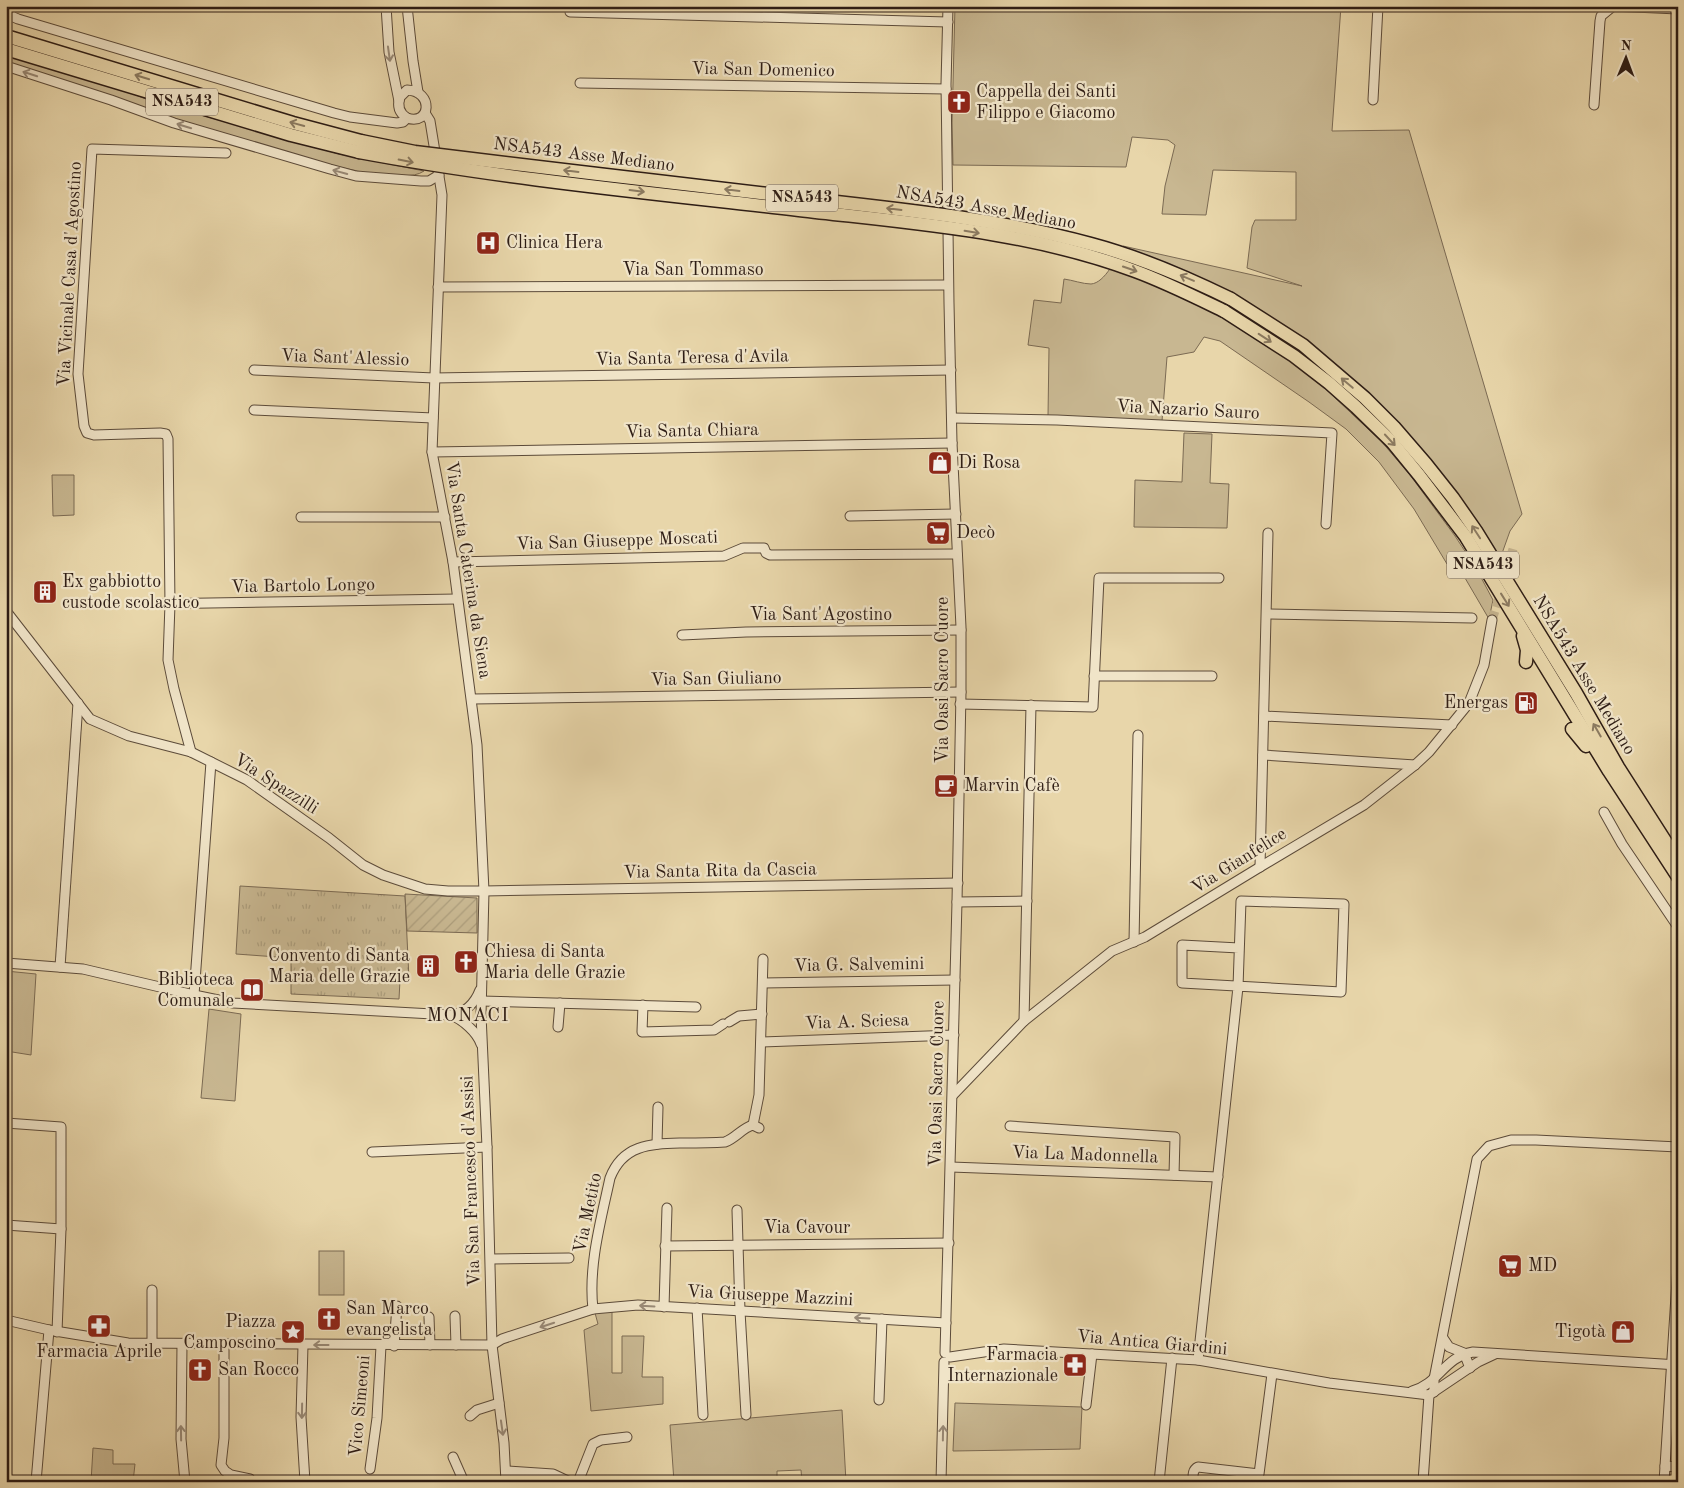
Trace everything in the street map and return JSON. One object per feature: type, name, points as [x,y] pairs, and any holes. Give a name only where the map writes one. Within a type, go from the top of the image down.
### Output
[{"type":"highway","points":[[6,36],[293,123],[360,147]]},
{"type":"highway","name":"NSA543 Asse Mediano","points":[[6,49],[291,135],[360,147],[938,214],[1026,229],[1092,244],[1140,259],[1190,279],[1231,299],[1303,346],[1366,398],[1431,470],[1476,531],[1576,693],[1618,767],[1678,861]]},
{"type":"highway","name":"NSA543 Asse Mediano","points":[[360,147],[424,164],[574,184],[922,224],[1031,242],[1134,270],[1186,292],[1224,311],[1294,356],[1356,407],[1392,442],[1466,537],[1609,771],[1678,877]]},
{"type":"highway","points":[[1521,626],[1527,650],[1526,662]]},
{"type":"highway","points":[[1572,729],[1609,771]]},
{"type":"street","points":[[10,6],[11,16],[18,19],[334,113],[397,123],[403,122],[407,118]]},
{"type":"street","points":[[386,6],[389,52],[400,111],[407,118],[417,120],[428,126],[431,131]]},
{"type":"street","points":[[407,6],[418,92],[425,100],[425,113],[417,120]]},
{"type":"street","name":"Via Oasi Sacro Cuore","points":[[941,1482],[953,1094],[960,704],[960,630],[948,285],[946,89],[948,6]]},
{"type":"street","points":[[1373,100],[1378,6]]},
{"type":"street","points":[[1594,105],[1601,16],[1612,7],[1678,9]]},
{"type":"street","points":[[570,12],[657,11],[948,22]]},
{"type":"street","points":[[6,66],[111,100],[174,123],[356,176],[421,181],[429,180],[439,175]]},
{"type":"street","name":"Via San Domenico","points":[[580,83],[946,89]]},
{"type":"street","points":[[399,101],[400,97],[407,90],[418,92]]},
{"type":"street","name":"Via Santa Caterina da Siena","points":[[425,113],[430,121],[442,196],[432,452],[453,562],[477,745],[484,891],[481,1015]]},
{"type":"street","name":"Via Vicinale Casa d'Agostino","points":[[191,752],[168,660],[170,604],[168,439],[166,434],[160,433],[94,435],[88,433],[84,426],[78,374],[92,149],[226,153]]},
{"type":"street","name":"Via San Tommaso","points":[[438,287],[948,285]]},
{"type":"street","name":"Via Sant'Alessio","points":[[254,370],[434,378]]},
{"type":"street","name":"Via Santa Teresa d'Avila","points":[[434,378],[950,370]]},
{"type":"street","points":[[254,410],[433,418]]},
{"type":"street","name":"Via Nazario Sauro","points":[[952,418],[1067,420],[1332,433],[1326,524]]},
{"type":"street","name":"Via Santa Chiara","points":[[432,452],[952,443]]},
{"type":"street","points":[[850,516],[956,514]]},
{"type":"street","points":[[302,517],[445,517]]},
{"type":"street","points":[[1260,867],[1268,533]]},
{"type":"street","name":"Via San Giuseppe Moscati","points":[[453,562],[724,556],[743,548],[764,548],[766,553],[770,555],[957,554]]},
{"type":"street","points":[[960,704],[1092,707],[1099,578],[1219,578]]},
{"type":"street","name":"Via Bartolo Longo","points":[[148,604],[458,599]]},
{"type":"street","name":"Via Spazzilli","points":[[6,611],[90,719],[129,736],[191,752],[247,780],[329,838],[363,865],[377,872],[424,889],[484,891]]},
{"type":"street","points":[[1266,614],[1472,618]]},
{"type":"street","name":"Via Gianfelice","points":[[953,1094],[1024,1021],[1112,951],[1154,932],[1364,806],[1415,765],[1429,752],[1469,703],[1484,665],[1492,620]]},
{"type":"street","name":"Via Sant'Agostino","points":[[682,635],[746,632],[960,630]]},
{"type":"street","points":[[1094,676],[1212,676]]},
{"type":"street","name":"Via San Giuliano","points":[[472,699],[960,692]]},
{"type":"street","points":[[60,967],[78,703]]},
{"type":"street","points":[[1024,1021],[1031,706]]},
{"type":"street","points":[[1264,716],[1452,725]]},
{"type":"street","points":[[1134,942],[1138,735]]},
{"type":"street","points":[[1263,755],[1415,765]]},
{"type":"street","points":[[194,995],[211,762]]},
{"type":"street","points":[[1604,812],[1622,844],[1678,927]]},
{"type":"street","name":"Via Santa Rita da Cascia","points":[[484,891],[958,883]]},
{"type":"street","points":[[957,902],[1027,901]]},
{"type":"street","points":[[1198,1360],[1238,987],[1239,948],[1240,901],[1344,904],[1341,992],[1238,987],[1182,983],[1182,945],[1239,948]]},
{"type":"street","name":"Via Metito","points":[[593,1309],[591,1290],[595,1256],[612,1172],[615,1166],[624,1156],[648,1144],[725,1142],[733,1139],[748,1126],[756,1127],[763,958]]},
{"type":"street","points":[[6,963],[83,969],[194,995],[233,1002],[457,1016],[474,1012],[481,1015]]},
{"type":"street","name":"Via G. Salvemini","points":[[763,983],[955,980]]},
{"type":"street","points":[[457,1016],[475,1000],[481,988]]},
{"type":"street","points":[[481,1001],[696,1006]]},
{"type":"street","points":[[558,1027],[560,1004]]},
{"type":"street","points":[[643,1005],[642,1032],[714,1030],[739,1016],[762,1014]]},
{"type":"street","name":"Via San Francesco d'Assisi","points":[[481,1015],[487,1147],[492,1345],[506,1482]]},
{"type":"street","points":[[457,1016],[476,1035],[482,1046]]},
{"type":"street","name":"Via A. Sciesa","points":[[761,1042],[954,1035]]},
{"type":"street","points":[[657,1144],[658,1107]]},
{"type":"street","points":[[6,1123],[61,1127],[61,1229],[53,1331],[36,1482]]},
{"type":"street","points":[[1010,1126],[1175,1137],[1174,1175]]},
{"type":"street","points":[[1422,1482],[1431,1393],[1477,1159],[1490,1146],[1511,1140],[1678,1148]]},
{"type":"street","points":[[372,1152],[487,1147]]},
{"type":"street","name":"Via La Madonnella","points":[[951,1167],[1218,1177]]},
{"type":"street","points":[[664,1307],[667,1208]]},
{"type":"street","points":[[737,1210],[737,1245],[746,1415]]},
{"type":"street","points":[[6,1225],[61,1229]]},
{"type":"street","name":"Via Cavour","points":[[665,1246],[949,1243]]},
{"type":"street","points":[[490,1258],[569,1258]]},
{"type":"street","points":[[1664,1482],[1674,1365],[1678,1265]]},
{"type":"street","points":[[152,1290],[152,1344]]},
{"type":"street","name":"Via Giuseppe Mazzini","points":[[593,1309],[638,1305],[946,1323]]},
{"type":"street","points":[[394,1346],[397,1306]]},
{"type":"street","points":[[697,1308],[703,1416]]},
{"type":"street","points":[[6,1320],[53,1331],[128,1344],[492,1345],[593,1309]]},
{"type":"street","points":[[455,1316],[456,1345]]},
{"type":"street","points":[[429,1317],[430,1345]]},
{"type":"street","points":[[879,1400],[882,1319]]},
{"type":"street","points":[[1443,1338],[1449,1347],[1464,1354],[1470,1368]]},
{"type":"street","points":[[182,1344],[181,1439],[185,1482]]},
{"type":"street","points":[[224,1344],[224,1438],[221,1465],[230,1475],[250,1479]]},
{"type":"street","points":[[303,1345],[301,1417],[305,1482]]},
{"type":"street","name":"Vico Simeoni","points":[[370,1469],[377,1418],[382,1346]]},
{"type":"street","name":"Via Antica Giardini","points":[[946,1357],[1004,1349],[1172,1358],[1198,1360],[1329,1383],[1431,1393]]},
{"type":"street","points":[[1410,1392],[1427,1386],[1448,1363],[1464,1354],[1482,1352],[1674,1365]]},
{"type":"street","points":[[1086,1404],[1092,1354]]},
{"type":"street","points":[[1431,1393],[1478,1362],[1495,1354]]},
{"type":"street","points":[[1159,1482],[1172,1358]]},
{"type":"street","points":[[1441,1370],[1444,1377],[1450,1381]]},
{"type":"street","points":[[1193,1482],[1193,1473],[1198,1467],[1259,1474],[1272,1374]]},
{"type":"street","points":[[470,1416],[477,1410],[499,1403]]},
{"type":"street","points":[[578,1482],[593,1444],[601,1440],[626,1437]]},
{"type":"street","points":[[453,1457],[464,1482]]},
{"type":"street","points":[[1664,1466],[1678,1467]]},
{"type":"street","points":[[506,1470],[553,1474],[570,1482]]},
{"type":"green space","points":[[955,6],[1341,6],[1332,131],[1409,130],[1522,514],[1510,531],[1500,559],[1386,411],[1354,380],[1309,343],[1232,292],[1219,314],[1271,347],[1317,381],[1381,441],[1410,475],[1476,568],[1493,600],[1489,619],[1458,566],[1447,564],[1414,509],[1379,462],[1346,429],[1220,341],[1204,337],[1194,352],[1167,357],[1162,421],[1048,416],[1049,348],[1028,345],[1034,300],[1061,303],[1064,279],[1088,284],[1096,283],[1110,269],[1123,246],[1302,286],[1247,268],[1252,227],[1255,220],[1296,220],[1296,172],[1213,170],[1206,215],[1162,214],[1165,186],[1175,145],[1168,140],[1132,137],[1126,167],[953,165],[952,123]]},
{"type":"green space","points":[[6,54],[126,91],[163,106],[339,154],[424,171],[414,175],[379,175],[346,169],[189,123],[6,63]]},
{"type":"green space","points":[[1184,433],[1212,434],[1210,483],[1229,484],[1227,528],[1134,527],[1135,480],[1182,482]]},
{"type":"green space","points":[[52,475],[74,475],[74,515],[53,516]]},
{"type":"green space","points":[[240,886],[405,896],[409,979],[400,980],[399,999],[291,994],[291,958],[236,954]]},
{"type":"green space","points":[[405,894],[477,898],[477,933],[407,931]]},
{"type":"green space","points":[[6,971],[36,974],[31,1055],[6,1051]]},
{"type":"green space","points":[[209,1009],[241,1014],[235,1101],[201,1098]]},
{"type":"green space","points":[[319,1251],[344,1251],[344,1295],[319,1295]]},
{"type":"green space","points":[[612,1310],[612,1373],[622,1373],[622,1336],[644,1336],[642,1377],[663,1377],[663,1404],[591,1411],[584,1330],[598,1324],[595,1313]]},
{"type":"green space","points":[[955,1403],[1082,1407],[1080,1449],[953,1451]]},
{"type":"green space","points":[[842,1410],[846,1482],[802,1482],[801,1470],[777,1471],[777,1482],[674,1482],[670,1425]]},
{"type":"green space","points":[[93,1448],[113,1450],[113,1464],[135,1464],[133,1482],[91,1482]]},
{"type":"tunnel","points":[[1504,579],[1513,549]]},
{"type":"tunnel","points":[[1492,620],[1501,592]]},
{"type":"place","name":"Cappella dei Santi Filippo e Giacomo","points":[[959,102]]},
{"type":"place","name":"Clinica Hera","points":[[488,243]]},
{"type":"place","name":"Di Rosa","points":[[940,463]]},
{"type":"place","name":"Decò","points":[[938,533]]},
{"type":"place","name":"Ex gabbiotto custode scolastico","points":[[45,592]]},
{"type":"place","name":"Energas","points":[[1526,703]]},
{"type":"place","name":"Marvin Cafè","points":[[946,786]]},
{"type":"place","name":"Chiesa di Santa Maria delle Grazie","points":[[466,962]]},
{"type":"place","name":"Convento di Santa Maria delle Grazie","points":[[428,966]]},
{"type":"place","name":"Biblioteca Comunale","points":[[252,990]]},
{"type":"place","name":"MD","points":[[1510,1266]]},
{"type":"place","name":"San Marco evangelista","points":[[329,1319]]},
{"type":"place","name":"Farmacia Aprile","points":[[99,1326]]},
{"type":"place","name":"Piazza Camposcino","points":[[293,1332]]},
{"type":"place","name":"Tigotà","points":[[1623,1332]]},
{"type":"place","name":"Farmacia Internazionale","points":[[1075,1365]]},
{"type":"place","name":"San Rocco","points":[[200,1370]]},
{"type":"district","name":"MONACI","points":[[468,1016]]}]
